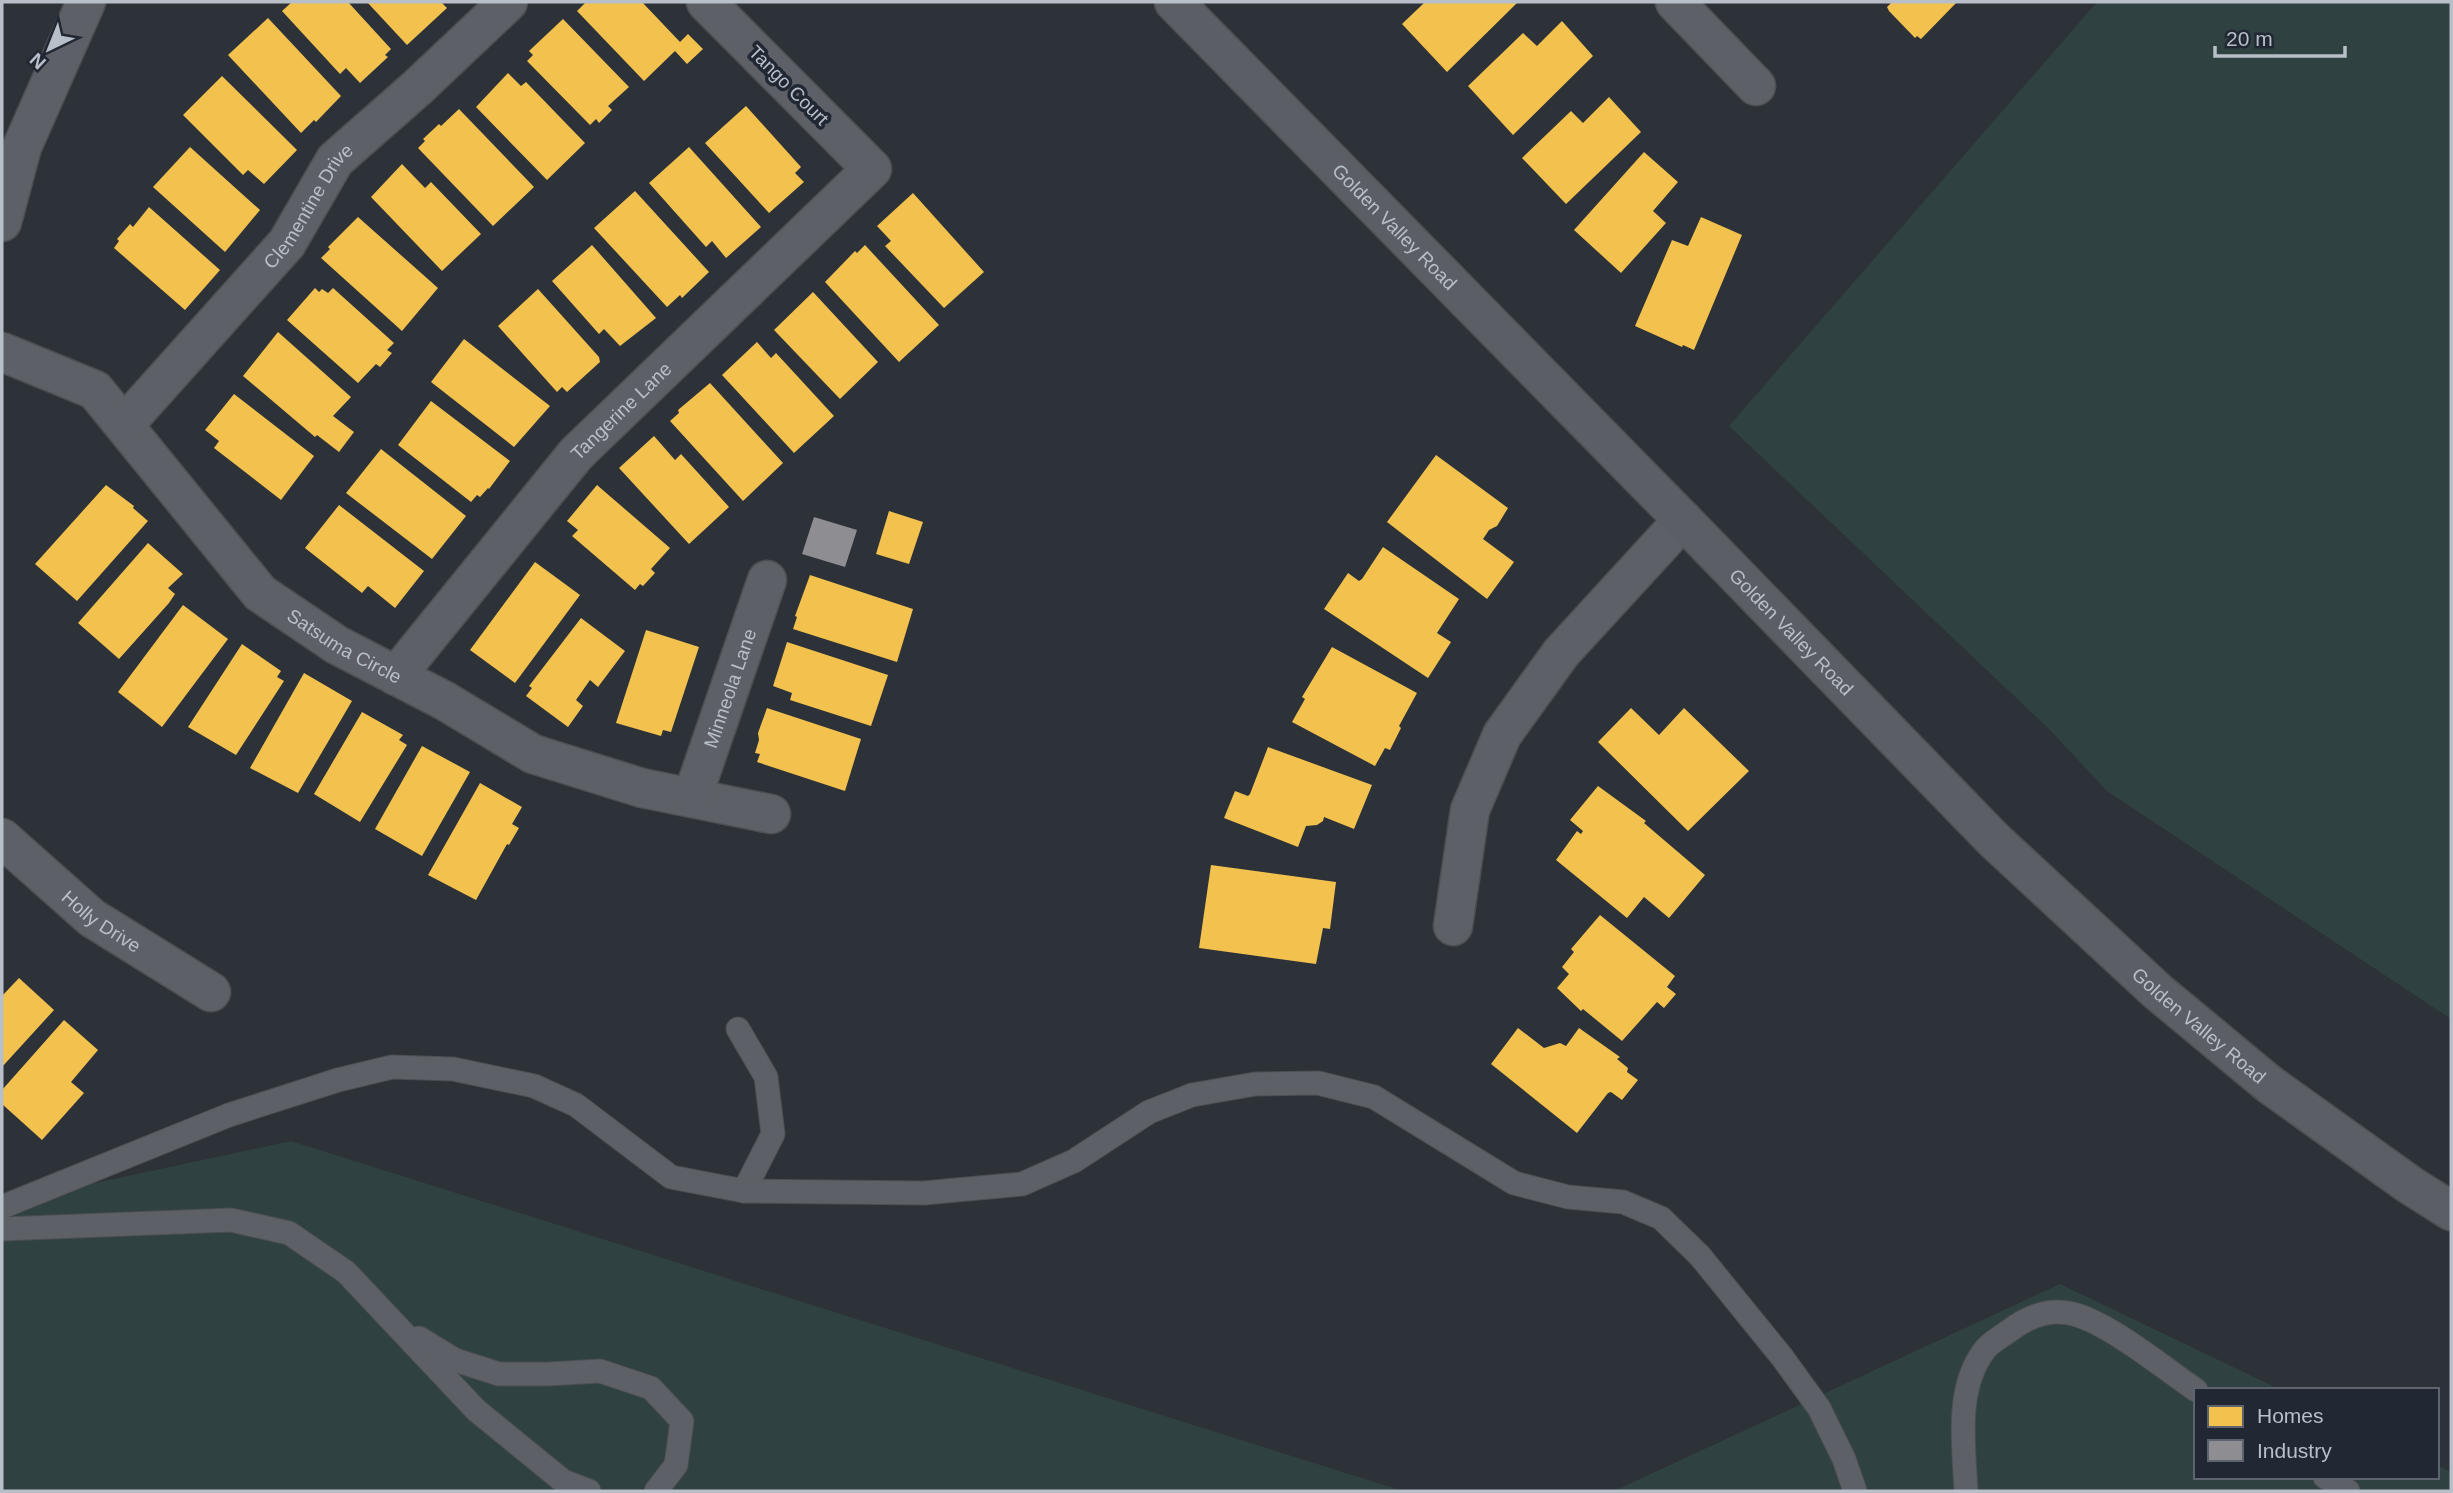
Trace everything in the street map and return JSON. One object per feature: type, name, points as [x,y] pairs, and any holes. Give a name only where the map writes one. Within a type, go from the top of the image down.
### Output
[{"type":"main road","name":"Golden Valley Road","points":[[1174,2],[1994,840],[2157,991],[2269,1084],[2410,1185],[2451,1211]]},
{"type":"street","points":[[2,222],[22,148],[86,2]]},
{"type":"street","name":"Clementine Drive","points":[[124,425],[287,243],[335,160],[508,2]]},
{"type":"street","name":"Tango Court","points":[[706,2],[872,169]]},
{"type":"street","points":[[1675,2],[1756,86]]},
{"type":"street","name":"Tangerine Lane","points":[[396,676],[576,454],[872,169]]},
{"type":"street","name":"Satsuma Circle","points":[[2,352],[96,390],[260,593],[337,645],[445,701],[533,754],[642,788],[771,814]]},
{"type":"street","points":[[1453,926],[1470,810],[1503,735],[1561,653],[1683,520]]},
{"type":"street","name":"Minneola Lane","points":[[692,798],[767,580]]},
{"type":"street","name":"Holly Drive","points":[[2,838],[92,918],[211,992]]},
{"type":"lane","points":[[738,1029],[766,1077],[773,1133],[744,1191]]},
{"type":"lane","points":[[2,1207],[229,1115],[338,1080],[392,1067],[453,1069],[534,1086],[576,1105],[671,1177],[744,1191],[923,1193],[1022,1184],[1074,1161],[1149,1112],[1192,1095],[1255,1084],[1318,1083],[1374,1097],[1514,1183],[1568,1197],[1623,1202],[1661,1218],[1700,1256],[1782,1357],[1819,1408],[1844,1459],[1855,1491]]},
{"type":"lane","points":[[2,1229],[231,1220],[289,1233],[346,1272],[476,1410],[563,1481],[589,1491]]},
{"type":"lane","points":[[1966,1491],[1963,1428],[1970,1380],[1984,1350],[2015,1326],[2041,1313],[2069,1313],[2104,1327],[2194,1389]]},
{"type":"lane","points":[[393,1322],[455,1360],[499,1374],[600,1371],[651,1388],[682,1421],[676,1465],[656,1491]]},
{"type":"lane","points":[[2328,1479],[2348,1491]]},
{"type":"shaded area","points":[[2097,2],[2451,2],[2451,1019],[2107,791],[2050,730],[1729,426]]},
{"type":"shaded area","points":[[291,1141],[1403,1491],[2,1491],[2,1203]]},
{"type":"shaded area","points":[[2060,1284],[2277,1388],[2194,1388],[2194,1479],[2439,1479],[2439,1466],[2451,1472],[2451,1491],[1614,1491]]},
{"type":"building: Homes","points":[[292,2],[348,2],[391,49],[385,55],[388,57],[360,83],[346,68],[340,74],[282,11]]},
{"type":"building: Homes","points":[[367,2],[441,2],[447,8],[407,45]]},
{"type":"building: Homes","points":[[586,2],[642,2],[680,42],[688,34],[703,49],[687,64],[675,51],[644,81],[577,11]]},
{"type":"building: Homes","points":[[1425,2],[1518,2],[1447,72],[1402,24]]},
{"type":"building: Homes","points":[[1892,2],[1957,2],[1921,39],[1917,36],[1915,38],[1889,11],[1887,7]]},
{"type":"building: Homes","points":[[268,18],[341,96],[316,122],[314,120],[301,133],[228,55]]},
{"type":"building: Homes","points":[[563,19],[629,87],[608,106],[612,110],[599,123],[596,119],[590,125],[527,61],[533,55],[529,51]]},
{"type":"building: Homes","points":[[1562,21],[1593,56],[1513,135],[1468,86],[1523,33],[1537,46]]},
{"type":"building: Homes","points":[[508,73],[521,86],[526,82],[585,143],[547,180],[476,107]]},
{"type":"building: Homes","points":[[222,76],[297,150],[264,184],[248,170],[243,175],[183,115]]},
{"type":"building: Homes","points":[[1609,97],[1641,132],[1566,204],[1522,158],[1571,111],[1583,123]]},
{"type":"building: Homes","points":[[746,106],[801,167],[795,173],[804,182],[769,213],[705,143]]},
{"type":"building: Homes","points":[[459,109],[534,187],[493,226],[418,148],[425,141],[423,139]]},
{"type":"building: Homes","points":[[190,147],[260,210],[225,252],[153,187]]},
{"type":"building: Homes","points":[[689,147],[761,227],[726,258],[712,241],[706,247],[649,183]]},
{"type":"building: Homes","points":[[1644,152],[1678,182],[1653,211],[1666,223],[1621,273],[1574,230]]},
{"type":"building: Homes","points":[[402,164],[425,188],[431,182],[481,234],[442,271],[371,197]]},
{"type":"building: Homes","points":[[635,191],[709,272],[682,298],[680,295],[667,307],[594,228]]},
{"type":"building: Homes","points":[[913,193],[984,272],[944,308],[885,246],[891,241],[877,226]]},
{"type":"building: Homes","points":[[149,207],[220,270],[185,310],[114,248],[119,241],[117,239],[130,224],[133,227]]},
{"type":"building: Homes","points":[[358,217],[438,288],[402,331],[321,258],[330,249],[328,247]]},
{"type":"building: Homes","points":[[1701,217],[1742,235],[1694,350],[1635,326],[1672,240],[1688,246]]},
{"type":"building: Homes","points":[[592,245],[656,318],[620,346],[604,329],[599,334],[552,281]]},
{"type":"building: Homes","points":[[865,245],[939,325],[899,362],[825,282],[855,251],[857,253]]},
{"type":"building: Homes","points":[[315,288],[319,292],[322,289],[328,293],[333,288],[394,343],[387,350],[392,353],[380,367],[376,364],[358,383],[287,320]]},
{"type":"building: Homes","points":[[538,289],[599,357],[600,362],[567,392],[562,387],[557,392],[498,326]]},
{"type":"building: Homes","points":[[813,292],[878,362],[840,399],[774,330]]},
{"type":"building: Homes","points":[[278,332],[351,397],[333,416],[354,432],[339,452],[317,435],[315,437],[243,376]]},
{"type":"building: Homes","points":[[464,339],[550,406],[514,447],[431,382]]},
{"type":"building: Homes","points":[[757,342],[771,358],[776,353],[834,416],[794,453],[722,375]]},
{"type":"building: Homes","points":[[710,383],[783,463],[743,501],[670,421],[679,413],[678,410]]},
{"type":"building: Homes","points":[[234,394],[314,456],[281,500],[214,448],[219,441],[205,430]]},
{"type":"building: Homes","points":[[431,401],[510,461],[489,489],[480,497],[477,495],[471,502],[398,445]]},
{"type":"building: Homes","points":[[654,436],[675,460],[681,454],[729,507],[689,544],[619,468]]},
{"type":"building: Homes","points":[[381,449],[466,516],[432,559],[346,493]]},
{"type":"building: Homes","points":[[1436,455],[1508,508],[1497,526],[1489,530],[1483,539],[1514,562],[1487,599],[1387,522]]},
{"type":"building: Homes","points":[[106,485],[134,506],[148,521],[77,601],[35,564]]},
{"type":"building: Homes","points":[[597,485],[670,548],[651,569],[655,573],[643,586],[640,584],[635,590],[572,536],[578,530],[567,521]]},
{"type":"building: Homes","points":[[339,505],[424,571],[395,608],[368,586],[362,593],[305,548]]},
{"type":"building: Homes","points":[[889,511],[923,522],[909,564],[876,554]]},
{"type":"building: Homes","points":[[148,543],[183,574],[168,588],[175,594],[169,603],[119,659],[78,623]]},
{"type":"building: Homes","points":[[1383,547],[1459,599],[1437,633],[1451,642],[1428,678],[1324,609],[1348,573],[1359,581],[1362,579]]},
{"type":"building: Homes","points":[[535,562],[580,595],[515,683],[470,650]]},
{"type":"building: Homes","points":[[810,575],[913,609],[897,662],[793,629]]},
{"type":"building: Homes","points":[[183,605],[228,639],[162,727],[118,692]]},
{"type":"building: Homes","points":[[581,618],[625,651],[598,687],[590,680],[576,700],[583,706],[568,727],[526,696],[532,688],[529,686]]},
{"type":"building: Homes","points":[[646,630],[699,647],[671,732],[663,730],[661,736],[616,723]]},
{"type":"building: Homes","points":[[787,642],[888,675],[871,726],[790,700],[792,693],[773,686]]},
{"type":"building: Homes","points":[[242,644],[281,671],[277,677],[284,681],[236,755],[188,727]]},
{"type":"building: Homes","points":[[1332,647],[1417,693],[1399,726],[1401,728],[1390,750],[1385,748],[1375,766],[1292,722],[1305,699],[1302,697]]},
{"type":"building: Homes","points":[[304,673],[352,701],[298,793],[250,768]]},
{"type":"building: Homes","points":[[767,708],[861,739],[845,791],[757,762],[760,754],[755,753],[758,733]]},
{"type":"building: Homes","points":[[1631,708],[1659,735],[1684,708],[1749,771],[1688,831],[1598,742]]},
{"type":"building: Homes","points":[[362,712],[403,735],[399,740],[407,745],[360,822],[314,794]]},
{"type":"building: Homes","points":[[422,746],[470,772],[422,856],[375,829]]},
{"type":"building: Homes","points":[[1268,747],[1372,785],[1354,829],[1324,817],[1317,825],[1306,826],[1298,847],[1224,818],[1235,791],[1248,796],[1250,794]]},
{"type":"building: Homes","points":[[480,783],[522,807],[512,824],[519,828],[476,900],[428,875]]},
{"type":"building: Homes","points":[[1598,786],[1646,821],[1644,823],[1705,875],[1669,918],[1644,897],[1627,918],[1556,860],[1577,831],[1581,834],[1583,831],[1570,820]]},
{"type":"building: Homes","points":[[1211,865],[1336,882],[1330,929],[1323,928],[1316,964],[1199,948]]},
{"type":"building: Homes","points":[[1600,915],[1675,976],[1667,987],[1676,994],[1664,1008],[1657,1002],[1622,1041],[1583,1009],[1581,1011],[1557,988],[1569,974],[1562,967],[1574,952],[1571,949]]},
{"type":"building: Homes","points":[[19,978],[54,1010],[2,1067],[2,996]]},
{"type":"building: Homes","points":[[64,1020],[98,1050],[71,1082],[84,1093],[42,1140],[2,1104],[2,1090]]},
{"type":"building: Homes","points":[[1518,1028],[1544,1048],[1560,1043],[1566,1046],[1579,1028],[1620,1057],[1617,1059],[1628,1068],[1627,1072],[1638,1080],[1622,1100],[1611,1092],[1608,1093],[1577,1133],[1491,1064]]},
{"type":"building: Industry","points":[[814,517],[857,530],[845,567],[802,554]]}]
